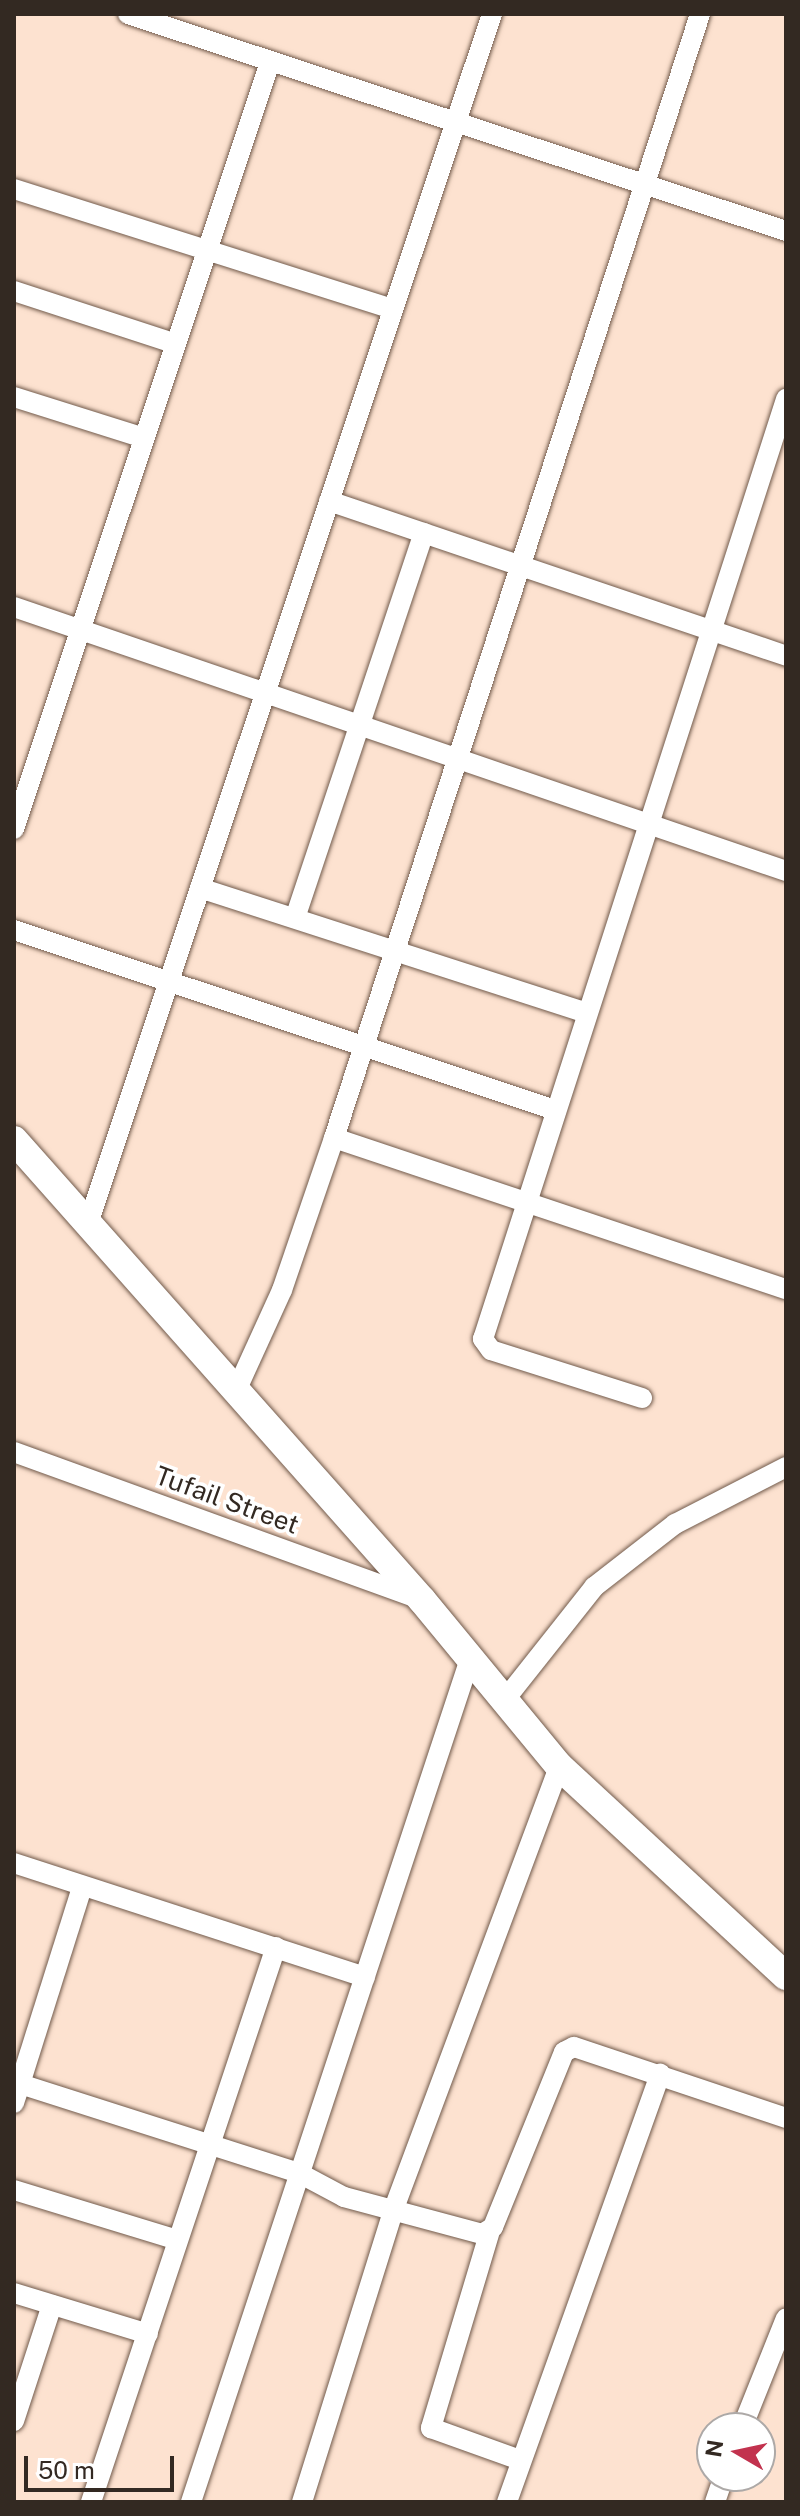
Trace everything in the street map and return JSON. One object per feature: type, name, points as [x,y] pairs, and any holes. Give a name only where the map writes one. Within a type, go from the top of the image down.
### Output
[{"type":"main road","points":[[14,1140],[422,1600],[503,1702],[559,1766],[786,1976]]},
{"type":"street","points":[[128,14],[786,231]]},
{"type":"street","points":[[88,1224],[492,14]]},
{"type":"street","points":[[236,1391],[282,1290],[334,1138],[700,14]]},
{"type":"street","points":[[14,829],[270,62]]},
{"type":"street","points":[[14,189],[392,309]]},
{"type":"street","points":[[14,291],[176,344]]},
{"type":"street","points":[[14,397],[144,438]]},
{"type":"street","points":[[642,1398],[484,1344],[525,1202],[646,823],[786,399]]},
{"type":"street","points":[[329,501],[786,656]]},
{"type":"street","points":[[295,918],[424,533]]},
{"type":"street","points":[[14,607],[786,871]]},
{"type":"street","points":[[200,888],[586,1013]]},
{"type":"street","points":[[14,930],[170,978],[555,1110]]},
{"type":"street","points":[[334,1138],[786,1289]]},
{"type":"street","name":"Tufail Street","points":[[15,1454],[422,1600]]},
{"type":"street","points":[[503,1702],[594,1587],[675,1524],[786,1467]]},
{"type":"street","points":[[191,2502],[470,1659]]},
{"type":"street","points":[[302,2502],[393,2211],[559,1766]]},
{"type":"street","points":[[14,1863],[365,1977]]},
{"type":"street","points":[[82,1887],[16,2090],[299,2173],[393,2211],[490,2231]]},
{"type":"street","points":[[91,2502],[207,2146],[276,1947]]},
{"type":"street","points":[[520,2460],[431,2428],[490,2231],[564,2052],[578,2047],[786,2118]]},
{"type":"street","points":[[507,2502],[660,2074]]},
{"type":"street","points":[[14,2190],[178,2240]]},
{"type":"street","points":[[14,2293],[148,2334]]},
{"type":"street","points":[[14,2421],[52,2305]]},
{"type":"street","points":[[748,2412],[786,2318]]}]
